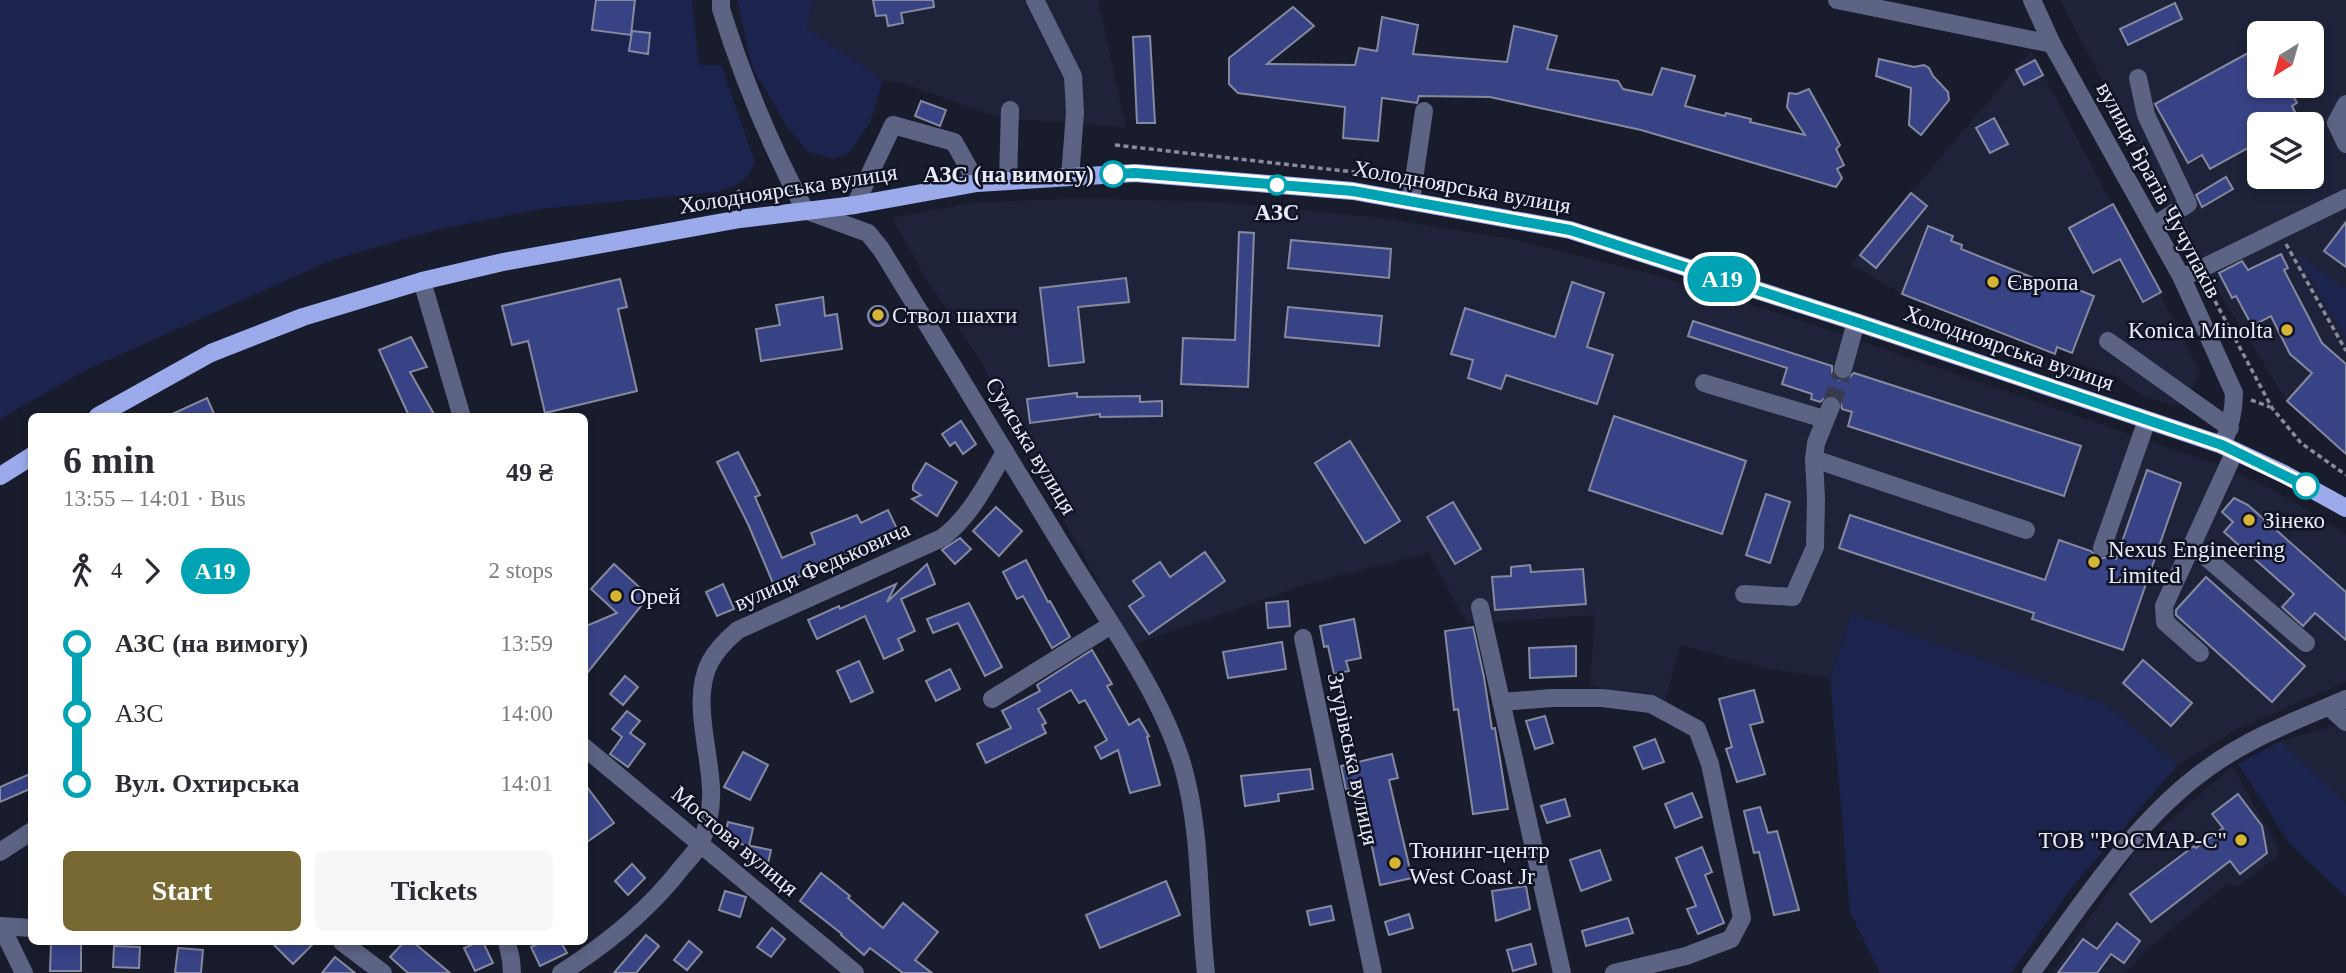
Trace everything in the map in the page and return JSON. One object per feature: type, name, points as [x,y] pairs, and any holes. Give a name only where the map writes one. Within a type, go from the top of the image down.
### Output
[{"type":"main road","name":"Холодноярська вулиця","points":[[103,413],[211,353],[303,317],[422,281],[503,262],[592,245],[805,210],[855,205],[977,183],[1135,173],[1353,191],[1570,230],[1856,322],[2229,448],[2346,508]]},
{"type":"main road","points":[[0,476],[28,458]]},
{"type":"street","points":[[721,0],[721,9],[742,74],[782,169],[805,210]]},
{"type":"street","points":[[1035,0],[1073,76],[1070,177]]},
{"type":"street","points":[[1837,0],[2052,44]]},
{"type":"street","name":"вулиця Братів Чучупаків","points":[[2032,0],[2052,44],[2153,226],[2190,274],[2234,393],[2229,448],[2192,545],[2164,606],[2165,622],[2200,653]]},
{"type":"street","points":[[2138,78],[2146,115],[2188,204],[2153,226]]},
{"type":"street","points":[[2346,104],[2336,123],[2346,144]]},
{"type":"street","points":[[1008,181],[1010,110]]},
{"type":"street","points":[[1411,200],[1424,111]]},
{"type":"street","points":[[855,205],[893,125],[954,142],[977,183]]},
{"type":"street","points":[[2190,274],[2346,198]]},
{"type":"street","name":"Сумська вулиця","points":[[805,210],[868,233],[881,249],[1111,625],[1166,724],[1183,768],[1198,857],[1206,973]]},
{"type":"street","points":[[422,281],[461,413]]},
{"type":"street","points":[[1843,369],[1856,322]]},
{"type":"street","points":[[2108,341],[2230,428]]},
{"type":"street","points":[[1704,383],[1827,412],[1814,459],[1815,547],[1793,597],[1744,594]]},
{"type":"street","points":[[2102,548],[2147,420]]},
{"type":"street","name":"вулиця Федьковича","points":[[561,973],[618,933],[645,910],[701,844],[708,818],[711,790],[705,745],[703,680],[709,663],[722,644],[738,630],[942,538],[957,527],[971,510],[1005,452]]},
{"type":"street","points":[[1814,459],[2026,530]]},
{"type":"street","points":[[2192,545],[2306,643]]},
{"type":"street","points":[[1480,607],[1562,973]]},
{"type":"street","points":[[992,699],[1111,625]]},
{"type":"street","name":"Згурівська вулиця","points":[[1303,638],[1373,973]]},
{"type":"street","points":[[1502,702],[1590,698],[1651,704],[1697,729],[1710,764],[1742,918],[1731,939],[1686,956],[1614,973]]},
{"type":"street","points":[[2031,973],[2113,862],[2167,802],[2208,768],[2260,736],[2346,699]]},
{"type":"street","points":[[2329,707],[2346,722]]},
{"type":"street","name":"Мостова вулиця","points":[[588,750],[855,973]]},
{"type":"street","points":[[0,852],[28,834]]},
{"type":"street","points":[[24,973],[1,926],[28,928]]},
{"type":"street","points":[[346,945],[383,973]]},
{"type":"street","points":[[508,945],[512,973]]},
{"type":"path","points":[[1115,145],[1414,179]]},
{"type":"path","points":[[2279,231],[2346,351]]},
{"type":"path","points":[[2190,274],[2272,408],[2301,443],[2346,475]]},
{"type":"shaded area","points":[[0,0],[692,0],[699,65],[721,65],[755,162],[740,182],[717,192],[539,209],[436,230],[332,260],[88,369],[0,419]]},
{"type":"shaded area","points":[[737,0],[814,0],[807,28],[883,80],[870,123],[848,154],[833,159],[807,151],[786,125],[752,67]]},
{"type":"shaded area","points":[[814,0],[1098,0],[1126,127],[1000,118],[902,83],[883,80],[807,28]]},
{"type":"shaded area","points":[[2060,0],[2346,0],[2346,454],[2287,401],[2181,231]]},
{"type":"shaded area","points":[[2031,51],[2201,372],[2183,405],[2172,405],[2139,394],[2118,377],[2071,360],[2072,353],[2058,347],[2055,354],[1902,294],[1850,264]]},
{"type":"shaded area","points":[[1083,198],[1217,202],[1374,217],[1512,239],[1652,274],[1797,319],[2214,463],[2276,491],[2346,534],[2346,682],[2231,732],[2178,765],[2106,704],[1852,613],[1830,678],[1770,669],[1680,645],[1664,706],[1590,685],[1595,615],[1467,624],[1429,553],[1316,581],[1133,645],[1015,432],[983,365],[927,280],[892,218],[970,203]]},
{"type":"shaded area","points":[[2296,254],[2346,289],[2346,339]]},
{"type":"shaded area","points":[[1852,613],[2106,704],[2178,765],[2072,887],[2011,973],[1880,973],[1850,912],[1830,678]]},
{"type":"shaded area","points":[[2346,720],[2346,803],[2281,741]]},
{"type":"shaded area","points":[[2281,741],[2346,803],[2346,897],[2290,844],[2238,764]]},
{"type":"shaded area","points":[[2232,766],[2279,849],[2275,858],[2238,886],[2227,884],[2154,943],[2125,973],[2052,973],[2134,853]]},
{"type":"building","points":[[596,0],[635,0],[631,35],[592,30]]},
{"type":"building","points":[[873,0],[933,0],[934,7],[901,13],[903,23],[888,26],[886,15],[876,16]]},
{"type":"building","points":[[2175,3],[2182,19],[2128,45],[2120,29]]},
{"type":"building","points":[[1293,7],[1314,26],[1267,64],[1355,65],[1359,48],[1377,51],[1382,17],[1418,25],[1413,54],[1507,62],[1514,26],[1557,36],[1547,69],[1618,81],[1623,89],[1652,95],[1662,68],[1695,76],[1685,106],[1751,119],[1750,122],[1805,135],[1787,107],[1789,93],[1797,94],[1809,89],[1840,145],[1836,149],[1844,165],[1837,169],[1842,178],[1836,187],[1641,130],[1490,97],[1419,96],[1417,103],[1382,98],[1378,141],[1343,138],[1345,107],[1238,93],[1229,84],[1229,58]]},
{"type":"building","points":[[632,31],[650,33],[648,54],[629,51]]},
{"type":"building","points":[[1150,36],[1155,123],[1137,123],[1133,37]]},
{"type":"building","points":[[2247,54],[2247,98],[2294,98],[2297,103],[2292,106],[2295,112],[2247,112],[2247,149],[2210,169],[2202,155],[2188,163],[2155,104]]},
{"type":"building","points":[[1879,59],[1914,67],[1924,65],[1948,92],[1949,100],[1921,135],[1909,125],[1911,88],[1876,76]]},
{"type":"building","points":[[2035,60],[2043,75],[2024,85],[2016,70]]},
{"type":"building","points":[[921,101],[946,110],[940,126],[915,116]]},
{"type":"building","points":[[1994,118],[2008,144],[1990,153],[1976,128]]},
{"type":"building","points":[[2226,177],[2233,189],[2202,207],[2196,195]]},
{"type":"building","points":[[1911,193],[1927,206],[1876,268],[1860,255]]},
{"type":"building","points":[[2113,204],[2161,292],[2143,302],[2120,259],[2093,273],[2069,228]]},
{"type":"building","points":[[2346,222],[2346,267],[2324,251]]},
{"type":"building","points":[[1928,226],[1953,236],[1951,241],[1962,245],[1961,249],[2046,283],[2048,278],[2094,296],[2072,353],[2057,347],[2055,354],[1902,294]]},
{"type":"building","points":[[1239,232],[1254,233],[1248,387],[1181,384],[1183,338],[1235,340]]},
{"type":"building","points":[[1291,240],[1391,249],[1389,278],[1288,268]]},
{"type":"building","points":[[2281,254],[2288,268],[2284,270],[2322,343],[2346,364],[2346,454],[2287,401],[2312,373],[2290,354],[2271,316],[2252,326],[2236,296],[2232,298],[2219,273],[2242,261],[2248,270]]},
{"type":"building","points":[[1126,278],[1129,302],[1078,307],[1084,362],[1049,366],[1040,288]]},
{"type":"building","points":[[620,279],[627,307],[618,309],[637,391],[545,413],[528,341],[512,345],[502,306]]},
{"type":"building","points":[[1572,282],[1604,293],[1587,347],[1613,355],[1597,404],[1506,375],[1501,389],[1468,378],[1473,360],[1451,354],[1465,308],[1555,337]]},
{"type":"building","points":[[823,297],[825,316],[837,314],[842,349],[761,361],[756,329],[780,325],[776,305]]},
{"type":"building","name":"Ствол шахти","points":[[878,306],[885,309],[888,316],[885,323],[878,326],[871,323],[868,316],[871,309]]},
{"type":"building","points":[[1288,307],[1382,316],[1379,346],[1285,337]]},
{"type":"building","points":[[1693,321],[1832,366],[1832,372],[1839,380],[1846,380],[1854,373],[2081,446],[2064,496],[1848,426],[1852,412],[1842,409],[1836,396],[1829,395],[1820,402],[1811,399],[1812,394],[1782,384],[1787,368],[1688,336]]},
{"type":"building","points":[[411,337],[427,367],[410,372],[433,413],[408,413],[379,350]]},
{"type":"building","points":[[1077,393],[1077,397],[1140,396],[1140,402],[1162,401],[1162,416],[1100,417],[1100,414],[1030,423],[1027,399]]},
{"type":"building","points":[[207,398],[214,413],[174,413]]},
{"type":"building","points":[[1614,416],[1746,461],[1722,534],[1589,490]]},
{"type":"building","points":[[961,421],[976,444],[963,454],[955,442],[950,446],[942,434]]},
{"type":"building","points":[[1350,441],[1400,521],[1365,543],[1315,463]]},
{"type":"building","points":[[738,452],[760,495],[755,497],[782,558],[815,544],[811,533],[857,515],[861,523],[888,510],[898,531],[775,588],[748,524],[717,462]]},
{"type":"building","points":[[926,463],[957,482],[937,516],[912,499],[921,495],[913,490],[913,485]]},
{"type":"building","points":[[2147,470],[2181,483],[2123,650],[2032,619],[2034,613],[1839,548],[1850,515],[2045,580],[2059,540],[2091,551],[2099,559],[2116,559]]},
{"type":"building","points":[[1766,494],[1790,502],[1770,563],[1746,555]]},
{"type":"building","points":[[2234,498],[2248,505],[2346,592],[2346,640],[2315,613],[2303,626],[2282,607],[2294,594],[2224,532],[2233,522],[2222,512]]},
{"type":"building","points":[[1453,502],[1481,549],[1455,564],[1427,517]]},
{"type":"building","points":[[996,507],[1022,531],[999,556],[973,531]]},
{"type":"building","points":[[960,538],[971,549],[955,564],[942,550]]},
{"type":"building","points":[[1205,552],[1225,581],[1149,634],[1129,606],[1144,596],[1133,581],[1160,562],[1170,577]]},
{"type":"building","points":[[1026,560],[1070,637],[1052,648],[1023,596],[1017,599],[1003,572]]},
{"type":"building","points":[[614,564],[649,596],[588,672],[588,625],[617,613],[591,589]]},
{"type":"building","points":[[927,564],[935,584],[901,599],[915,631],[898,639],[903,650],[884,659],[865,616],[817,639],[808,620],[896,584],[887,602]]},
{"type":"building","points":[[1530,565],[1531,572],[1583,569],[1586,604],[1495,610],[1492,577],[1511,576],[1511,567]]},
{"type":"building","points":[[2206,577],[2305,666],[2272,702],[2176,615],[2176,610]]},
{"type":"building","points":[[723,584],[734,609],[717,616],[706,592]]},
{"type":"building","points":[[1288,601],[1290,626],[1268,628],[1266,603]]},
{"type":"building","points":[[969,603],[1002,667],[985,676],[958,623],[933,633],[927,619]]},
{"type":"building","points":[[1354,619],[1361,658],[1346,661],[1349,671],[1334,674],[1320,626]]},
{"type":"building","points":[[1473,627],[1492,729],[1495,728],[1508,809],[1473,814],[1458,709],[1454,710],[1445,631]]},
{"type":"building","points":[[1282,642],[1286,669],[1228,678],[1223,652]]},
{"type":"building","points":[[1576,646],[1576,676],[1530,678],[1529,648]]},
{"type":"building","points":[[1092,650],[1112,684],[1107,686],[1129,725],[1139,719],[1149,736],[1147,737],[1160,785],[1130,793],[1118,750],[1101,759],[1095,747],[1107,740],[1085,700],[1079,703],[1071,690],[1038,709],[1046,723],[1042,725],[1046,733],[986,763],[977,744],[1011,728],[1002,711],[1040,691],[1037,685]]},
{"type":"building","points":[[2143,660],[2192,703],[2171,726],[2123,683]]},
{"type":"building","points":[[859,661],[873,692],[851,702],[837,671]]},
{"type":"building","points":[[950,669],[960,689],[936,701],[926,681]]},
{"type":"building","points":[[625,676],[638,687],[623,705],[610,694]]},
{"type":"building","points":[[1754,690],[1763,722],[1750,725],[1765,774],[1737,782],[1726,749],[1732,747],[1719,699]]},
{"type":"building","points":[[627,711],[640,721],[630,733],[645,744],[628,767],[610,754],[622,737],[612,729]]},
{"type":"building","points":[[1545,716],[1553,743],[1535,749],[1526,721]]},
{"type":"building","points":[[1655,739],[1664,762],[1643,769],[1634,747]]},
{"type":"building","points":[[743,752],[768,765],[750,800],[724,787]]},
{"type":"building","points":[[1392,754],[1398,778],[1389,780],[1412,878],[1380,885],[1370,837],[1367,837],[1355,788],[1346,790],[1341,766]]},
{"type":"building","points":[[1310,769],[1313,789],[1278,794],[1279,801],[1245,806],[1241,776]]},
{"type":"building","points":[[28,775],[28,790],[0,802],[0,787]]},
{"type":"building","points":[[588,788],[614,823],[588,841]]},
{"type":"building","points":[[1692,793],[1702,817],[1675,828],[1665,804]]},
{"type":"building","points":[[2238,794],[2262,826],[2267,853],[2240,874],[2230,861],[2151,922],[2130,894],[2194,846],[2196,848],[2223,828],[2212,814]]},
{"type":"building","points":[[1565,799],[1570,816],[1547,823],[1541,806]]},
{"type":"building","points":[[1760,807],[1768,833],[1777,831],[1799,910],[1774,915],[1759,852],[1754,853],[1744,811]]},
{"type":"building","points":[[728,822],[753,828],[749,846],[724,840]]},
{"type":"building","points":[[751,846],[771,850],[767,868],[747,864]]},
{"type":"building","points":[[1702,847],[1712,872],[1705,875],[1724,923],[1698,934],[1687,909],[1696,906],[1676,858]]},
{"type":"building","points":[[1600,850],[1611,880],[1581,891],[1570,860]]},
{"type":"building","points":[[632,864],[645,878],[628,895],[615,881]]},
{"type":"building","points":[[821,873],[883,928],[903,903],[938,932],[915,960],[932,973],[903,973],[870,948],[864,955],[800,901]]},
{"type":"building","points":[[1166,881],[1180,915],[1100,948],[1086,915]]},
{"type":"building","points":[[1526,886],[1530,909],[1496,921],[1492,891]]},
{"type":"building","points":[[725,891],[746,897],[740,917],[719,910]]},
{"type":"building","points":[[1331,906],[1334,920],[1310,925],[1307,911]]},
{"type":"building","points":[[1409,914],[1413,928],[1389,935],[1385,922]]},
{"type":"building","points":[[1628,918],[1633,933],[1586,946],[1582,931]]},
{"type":"building","points":[[2117,923],[2140,941],[2124,963],[2111,954],[2097,973],[2058,973],[2083,939],[2097,949]]},
{"type":"building","points":[[772,928],[785,939],[771,957],[757,947]]},
{"type":"building","points":[[646,935],[659,946],[636,973],[614,973]]},
{"type":"building","points":[[689,941],[702,952],[687,970],[674,960]]},
{"type":"building","points":[[1531,944],[1536,964],[1513,971],[1507,950]]},
{"type":"building","points":[[51,945],[81,945],[81,971],[50,971]]},
{"type":"building","points":[[274,945],[312,945],[293,964]]},
{"type":"building","points":[[401,945],[417,945],[450,973],[408,973],[390,957]]},
{"type":"building","points":[[484,945],[493,963],[475,971],[464,948]]},
{"type":"building","points":[[563,945],[567,953],[540,966],[531,947]]},
{"type":"building","points":[[114,946],[140,947],[139,968],[113,967]]},
{"type":"building","points":[[178,948],[203,950],[201,973],[175,973]]},
{"type":"building","points":[[335,957],[355,973],[322,973]]},
{"type":"tunnel","points":[[1831,406],[1843,369]]},
{"type":"bus line","name":"А19","points":[[1113,174],[1135,173],[1353,191],[1570,230],[1856,322],[2222,445],[2306,486]]},
{"type":"place","name":"АЗС (на вимогу)","points":[[1113,174]]},
{"type":"place","name":"АЗС","points":[[1277,185]]},
{"type":"place","name":"Європа","points":[[1993,282]]},
{"type":"place","name":"Ствол шахти","points":[[878,315]]},
{"type":"place","name":"Konica Minolta","points":[[2287,330]]},
{"type":"place","name":"Зінеко","points":[[2249,520]]},
{"type":"place","name":"Nexus Engineering Limited","points":[[2094,562]]},
{"type":"place","name":"Орей","points":[[616,596]]},
{"type":"place","name":"ТОВ \"РОСМАР-С\"","points":[[2241,840]]},
{"type":"place","name":"Тюнинг-центр West Coast Jr","points":[[1395,863]]}]
